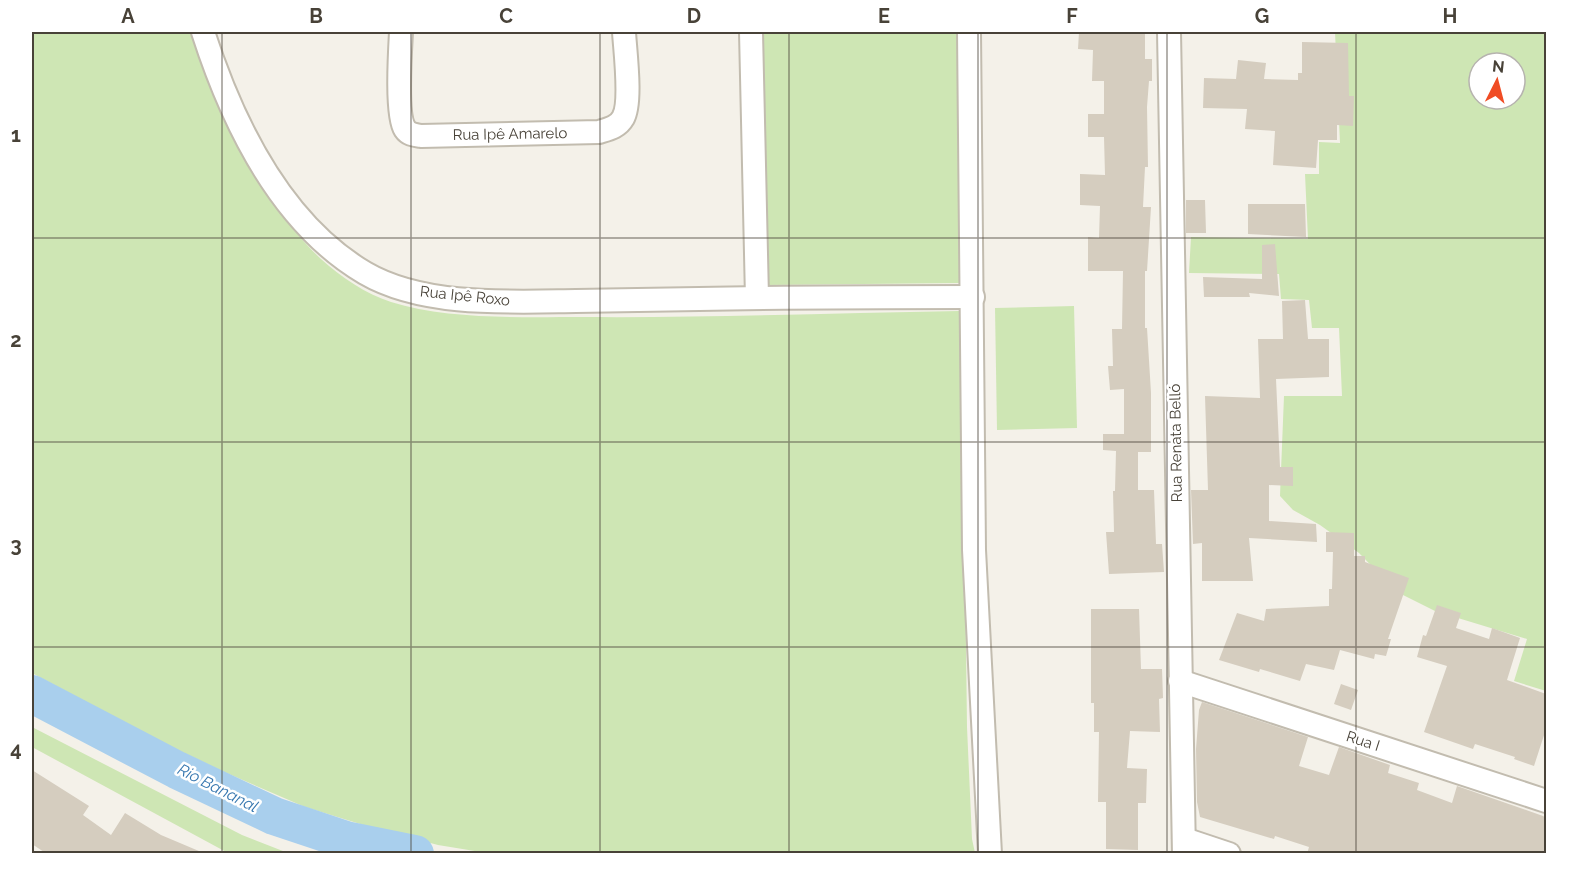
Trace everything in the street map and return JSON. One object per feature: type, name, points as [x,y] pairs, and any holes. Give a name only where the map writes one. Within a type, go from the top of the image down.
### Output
[{"type":"street","name":"Rua Ipê Roxo","points":[[204,32],[214,65],[249,143],[281,194],[307,224],[347,261],[387,283],[434,296],[532,302],[973,297]]},
{"type":"street","name":"Rua Ipê Amarelo","points":[[401,32],[400,108],[402,122],[408,132],[422,136],[599,132],[611,128],[621,121],[627,106],[624,32]]},
{"type":"street","points":[[751,32],[757,298]]},
{"type":"street","points":[[969,32],[974,550],[990,854]]},
{"type":"street","name":"Rua Renata Belló","points":[[1169,32],[1184,846]]},
{"type":"street","name":"Rua I","points":[[1180,681],[1546,801]]},
{"type":"street","points":[[1184,846],[1229,854]]},
{"type":"green space","points":[[32,32],[196,32],[264,181],[294,230],[321,259],[337,272],[363,290],[391,302],[413,308],[461,315],[511,317],[677,317],[959,311],[967,727],[972,839],[975,853],[493,854],[438,845],[305,807],[157,740],[32,673]]},
{"type":"green space","points":[[757,32],[957,32],[961,283],[765,285]]},
{"type":"green space","points":[[1335,32],[1546,32],[1546,691],[1514,681],[1527,639],[1435,611],[1397,592],[1359,553],[1320,525],[1293,510],[1280,496],[1284,396],[1342,396],[1339,328],[1312,328],[1309,300],[1281,299],[1279,274],[1189,273],[1191,237],[1308,239],[1305,174],[1319,174],[1319,142],[1340,143]]},
{"type":"green space","points":[[1074,306],[1077,428],[997,430],[995,308]]},
{"type":"green space","points":[[32,727],[242,835],[288,853],[228,853],[32,747]]},
{"type":"building","points":[[1079,32],[1145,32],[1145,59],[1152,59],[1152,81],[1149,81],[1147,107],[1148,167],[1145,167],[1143,207],[1151,207],[1147,271],[1145,271],[1145,328],[1147,328],[1151,393],[1151,452],[1138,452],[1138,490],[1154,490],[1156,544],[1162,544],[1164,572],[1109,574],[1106,532],[1114,532],[1113,491],[1115,491],[1116,451],[1103,450],[1103,434],[1124,434],[1124,389],[1110,390],[1108,366],[1113,366],[1112,329],[1122,329],[1123,271],[1088,271],[1088,237],[1099,238],[1100,206],[1080,205],[1080,174],[1105,175],[1104,137],[1088,137],[1088,114],[1104,114],[1104,81],[1092,81],[1093,50],[1078,49]]},
{"type":"building","points":[[1302,42],[1348,43],[1349,96],[1354,96],[1353,126],[1337,125],[1337,140],[1318,140],[1316,168],[1273,165],[1275,131],[1245,129],[1247,109],[1203,108],[1204,78],[1236,79],[1238,60],[1266,63],[1264,79],[1298,80],[1298,73],[1302,73]]},
{"type":"building","points":[[1186,200],[1205,200],[1206,233],[1186,233]]},
{"type":"building","points":[[1248,204],[1305,204],[1306,237],[1248,234]]},
{"type":"building","points":[[1275,244],[1279,296],[1249,293],[1250,297],[1204,297],[1203,277],[1262,279],[1262,245]]},
{"type":"building","points":[[1305,300],[1308,339],[1329,339],[1329,377],[1276,379],[1280,467],[1293,467],[1293,486],[1269,485],[1269,521],[1316,524],[1317,542],[1249,538],[1253,581],[1202,581],[1202,543],[1193,544],[1191,490],[1208,490],[1205,396],[1260,398],[1258,339],[1283,339],[1282,301]]},
{"type":"building","points":[[1326,532],[1354,533],[1354,556],[1365,556],[1365,562],[1409,578],[1388,639],[1391,639],[1386,656],[1375,654],[1374,659],[1340,650],[1334,670],[1306,664],[1300,681],[1219,660],[1237,613],[1264,621],[1266,609],[1329,606],[1333,552],[1326,552]]},
{"type":"building","points":[[1437,605],[1461,613],[1456,628],[1489,639],[1492,628],[1520,638],[1507,680],[1546,694],[1546,729],[1534,766],[1475,744],[1473,749],[1424,732],[1447,666],[1417,657],[1423,635],[1426,636]]},
{"type":"building","points":[[1091,609],[1139,609],[1141,669],[1162,669],[1163,698],[1159,699],[1160,732],[1130,731],[1127,768],[1147,769],[1146,803],[1138,803],[1138,850],[1106,849],[1106,802],[1098,802],[1099,732],[1094,732],[1094,703],[1091,703]]},
{"type":"building","points":[[1341,684],[1358,690],[1351,710],[1334,704]]},
{"type":"building","points":[[1202,702],[1308,737],[1299,766],[1329,775],[1339,747],[1390,765],[1388,773],[1419,783],[1417,790],[1452,803],[1457,786],[1543,816],[1546,818],[1546,854],[1307,854],[1309,847],[1200,817],[1197,802],[1196,749],[1199,710]]},
{"type":"building","points":[[32,770],[89,806],[83,815],[111,835],[125,813],[161,835],[206,854],[47,854],[32,844]]},
{"type":"waterway","name":"Rio Bananal","points":[[32,694],[177,770],[274,816],[346,840],[415,854]]}]
